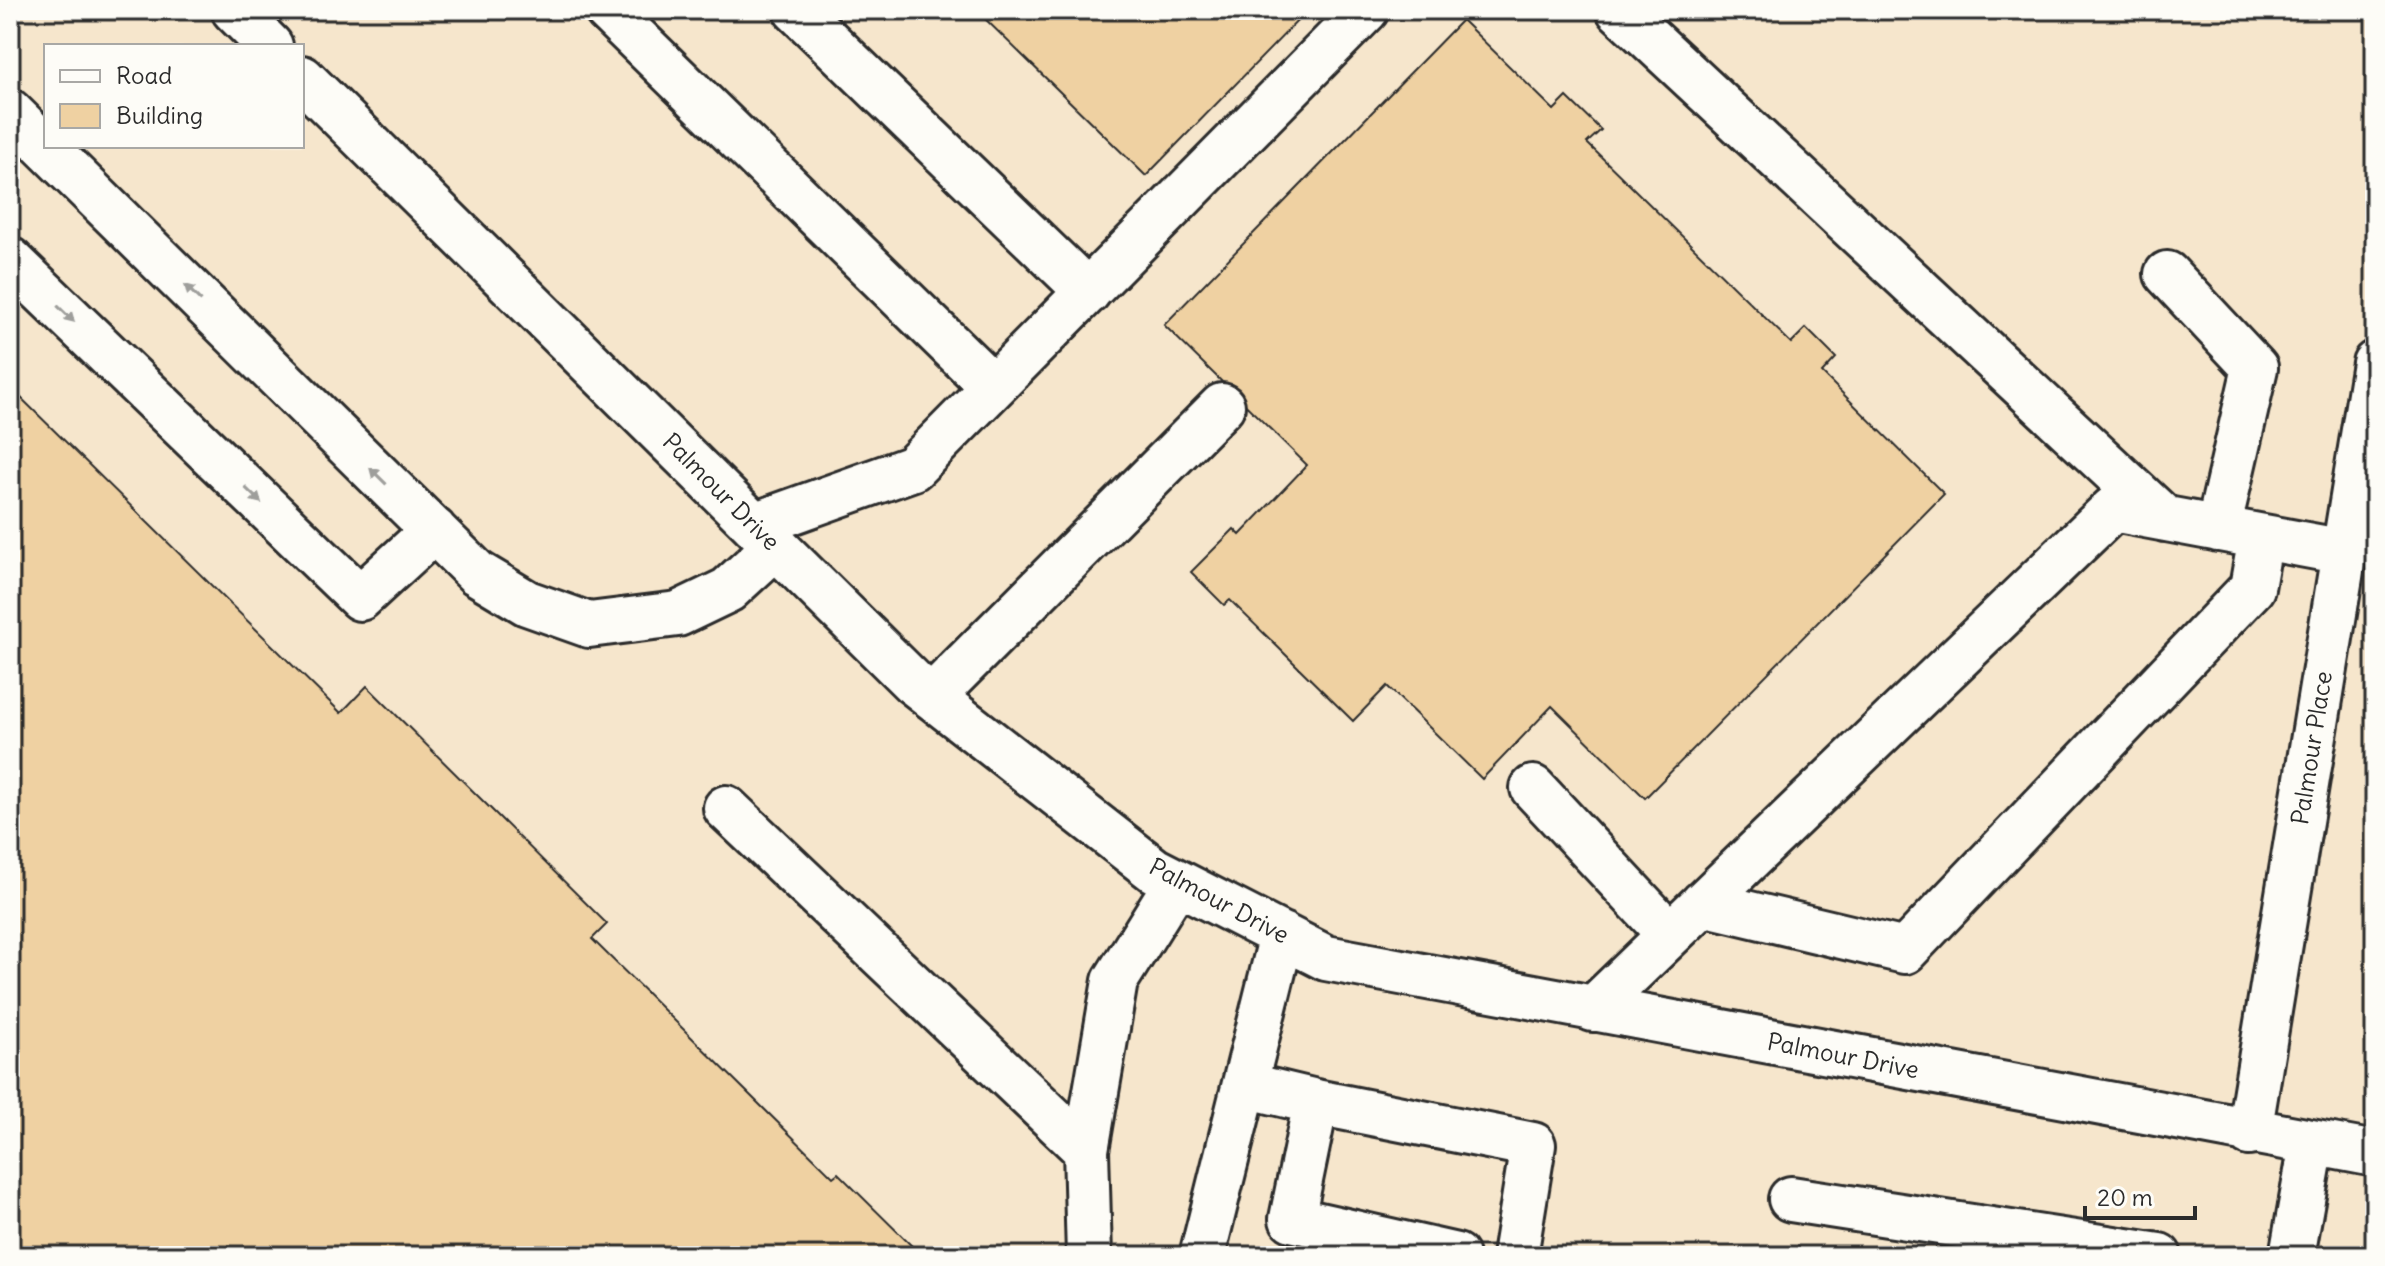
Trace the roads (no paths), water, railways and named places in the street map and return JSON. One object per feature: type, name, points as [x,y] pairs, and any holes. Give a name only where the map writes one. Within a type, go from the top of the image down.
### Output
[{"type":"street","points":[[234,10],[268,44]]},
{"type":"street","points":[[607,10],[993,387]]},
{"type":"street","points":[[796,10],[1088,292]]},
{"type":"street","points":[[47,148],[477,573],[527,603],[589,625],[678,614],[728,590],[765,535],[913,468],[1366,10]]},
{"type":"street","points":[[1619,10],[2165,519]]},
{"type":"street","name":"Palmour Drive","points":[[304,80],[913,682],[1154,870],[1177,882],[1326,958],[2249,1133],[2375,1154]]},
{"type":"street","points":[[10,112],[44,146]]},
{"type":"street","points":[[10,260],[360,598],[434,530]]},
{"type":"street","points":[[2167,274],[2255,368],[2218,529]]},
{"type":"street","name":"Palmour Place","points":[[2249,1133],[2344,552],[2369,435],[2375,363]]},
{"type":"street","points":[[932,697],[1222,406]]},
{"type":"street","points":[[1593,1009],[2113,509],[2344,552]]},
{"type":"street","points":[[1703,903],[1905,951],[2252,588],[2261,537]]},
{"type":"street","points":[[1533,788],[1670,935]]},
{"type":"street","points":[[726,808],[1086,1150]]},
{"type":"street","points":[[1089,1256],[1086,1150],[1115,981],[1177,882]]},
{"type":"street","points":[[1202,1256],[1282,935]]},
{"type":"street","points":[[1245,1085],[1533,1145],[1515,1256]]},
{"type":"street","points":[[1316,1102],[1292,1219],[1456,1256]]},
{"type":"street","points":[[2292,1256],[2312,1144]]},
{"type":"street","points":[[1791,1199],[1960,1241],[2159,1256]]}]
